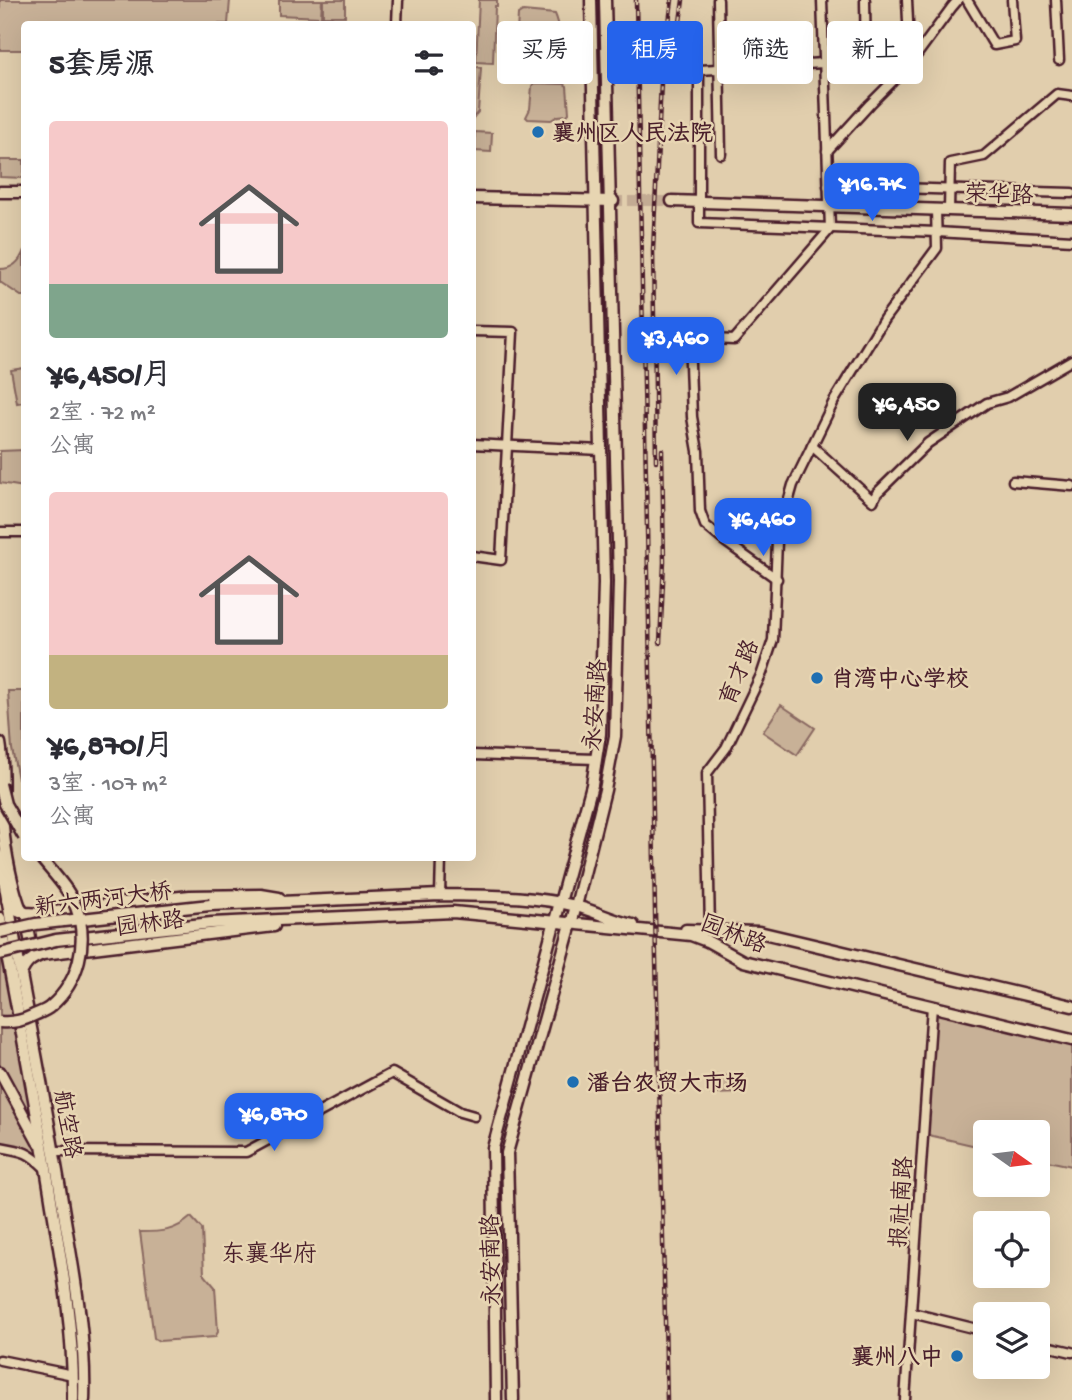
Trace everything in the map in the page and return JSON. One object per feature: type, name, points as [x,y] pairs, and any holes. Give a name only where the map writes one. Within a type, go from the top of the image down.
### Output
[{"type":"main road","name":"永安南路","points":[[496,1400],[493,1148],[592,785],[600,734],[604,583],[591,0]]},
{"type":"main road","name":"永安南路","points":[[513,1400],[507,1153],[576,906],[605,790],[615,736],[619,582],[605,0]]},
{"type":"main road","points":[[0,192],[21,192]]},
{"type":"main road","points":[[476,198],[611,201]]},
{"type":"main road","name":"荣华路","points":[[672,201],[1072,214]]},
{"type":"main road","points":[[0,743],[3,828],[15,896],[22,912]]},
{"type":"main road","points":[[0,784],[5,804],[21,831]]},
{"type":"main road","name":"航空路","points":[[0,857],[49,1152],[47,1170],[72,1347],[73,1400]]},
{"type":"main road","points":[[0,1022],[9,1023],[27,1018],[50,1008],[69,987],[81,957],[82,929],[76,906],[43,861]]},
{"type":"main road","name":"园林路","points":[[22,912],[42,914],[190,896],[261,895],[293,901]]},
{"type":"main road","name":"园林路","points":[[211,905],[440,895],[525,899],[576,906],[630,925],[710,932],[760,932],[1072,1006]]},
{"type":"main road","points":[[7,899],[12,908],[22,912]]},
{"type":"main road","name":"新六两河大桥","points":[[0,924],[36,924],[211,905]]},
{"type":"main road","name":"园林路","points":[[212,923],[453,912],[691,936],[743,961],[1072,1040]]},
{"type":"main road","points":[[34,914],[27,922],[32,950],[41,954]]},
{"type":"main road","name":"园林路","points":[[41,954],[282,925],[292,920]]},
{"type":"main road","name":"新六两河大桥","points":[[0,954],[56,940],[212,923]]},
{"type":"main road","name":"航空路","points":[[0,924],[73,1270],[83,1346],[84,1400]]},
{"type":"main road","points":[[21,975],[25,964],[41,954]]},
{"type":"main road","points":[[2,1075],[49,1152]]},
{"type":"street","points":[[397,21],[398,0]]},
{"type":"street","points":[[718,0],[718,21]]},
{"type":"street","points":[[777,579],[705,525],[700,511],[698,451],[692,417],[688,338],[734,340],[830,229],[822,0]]},
{"type":"street","points":[[865,0],[865,21]]},
{"type":"street","points":[[907,0],[908,21]]},
{"type":"street","points":[[923,46],[958,0]]},
{"type":"street","points":[[967,0],[993,45],[1015,40],[1012,0]]},
{"type":"street","points":[[1056,0],[1059,60]]},
{"type":"street","points":[[813,64],[824,63]]},
{"type":"street","points":[[717,69],[699,70],[699,223],[1072,240]]},
{"type":"street","points":[[719,84],[721,154]]},
{"type":"street","points":[[827,151],[890,84]]},
{"type":"street","points":[[949,210],[950,163],[984,156],[1057,94],[1072,96]]},
{"type":"street","points":[[828,186],[1072,192]]},
{"type":"street","name":"育才路","points":[[710,932],[707,773],[726,748],[762,673],[773,640],[777,541],[793,485],[834,401],[884,319],[937,248],[936,210]]},
{"type":"street","points":[[476,331],[513,332],[501,560],[476,557]]},
{"type":"street","points":[[812,446],[873,501],[877,493],[928,443],[987,403],[1008,397],[1072,360]]},
{"type":"street","points":[[476,444],[601,450]]},
{"type":"street","points":[[1013,481],[1072,486]]},
{"type":"street","points":[[0,532],[21,532]]},
{"type":"street","points":[[476,755],[596,759]]},
{"type":"street","points":[[440,895],[441,861]]},
{"type":"street","name":"报社南路","points":[[905,1400],[932,1006]]},
{"type":"street","points":[[49,1152],[246,1152],[391,1073],[460,1112],[474,1116]]},
{"type":"street","points":[[0,1147],[33,1156],[47,1170]]},
{"type":"street","points":[[912,1313],[973,1328]]},
{"type":"street","points":[[1050,1347],[1072,1352]]},
{"type":"street","points":[[0,1360],[73,1375]]},
{"type":"shaded area","points":[[0,0],[230,0],[228,21],[21,21],[21,50],[0,50]]},
{"type":"shaded area","points":[[279,0],[322,0],[321,17],[279,15]]},
{"type":"shaded area","points":[[323,0],[345,0],[345,16],[323,16]]},
{"type":"shaded area","points":[[479,0],[497,0],[493,63],[476,62]]},
{"type":"shaded area","points":[[523,11],[555,14],[557,21],[518,21],[518,14]]},
{"type":"shaded area","points":[[476,66],[481,68],[476,114]]},
{"type":"shaded area","points":[[532,86],[567,86],[569,113],[551,120],[528,119],[526,117],[530,109]]},
{"type":"shaded area","points":[[476,132],[492,133],[491,152],[476,151]]},
{"type":"shaded area","points":[[0,160],[21,160],[21,178],[0,177]]},
{"type":"shaded area","points":[[21,256],[21,296],[0,282],[0,269],[9,268]]},
{"type":"shaded area","points":[[21,368],[21,402],[17,403],[11,370]]},
{"type":"shaded area","points":[[21,450],[21,486],[0,483],[0,451]]},
{"type":"shaded area","points":[[8,691],[21,691],[21,779],[18,779],[12,749]]},
{"type":"shaded area","points":[[781,705],[815,728],[797,755],[763,732]]},
{"type":"shaded area","points":[[0,917],[47,1170],[33,1156],[0,1147]]},
{"type":"shaded area","points":[[932,1006],[1072,1040],[1072,1166],[1050,1161],[1050,1120],[973,1120],[973,1145],[924,1134]]},
{"type":"shaded area","points":[[742,1075],[743,1093],[711,1094],[710,1076]]},
{"type":"shaded area","points":[[191,1217],[202,1229],[204,1274],[215,1287],[218,1332],[215,1337],[159,1341],[154,1338],[140,1232],[167,1230],[179,1226]]},
{"type":"tunnel","points":[[613,201],[672,201]]},
{"type":"railway","points":[[636,0],[667,1400]]},
{"type":"railway","points":[[656,461],[653,250],[661,82],[672,0]]},
{"type":"railway","points":[[680,21],[683,0]]},
{"type":"railway","points":[[660,643],[664,562],[662,450]]},
{"type":"place","name":"襄州区人民法院","points":[[538,132]]},
{"type":"place","name":"肖湾中心学校","points":[[817,678]]},
{"type":"place","name":"潘台农贸大市场","points":[[573,1082]]},
{"type":"place","name":"襄州八中","points":[[957,1356]]},
{"type":"district","name":"东襄华府","points":[[269,1253]]}]
